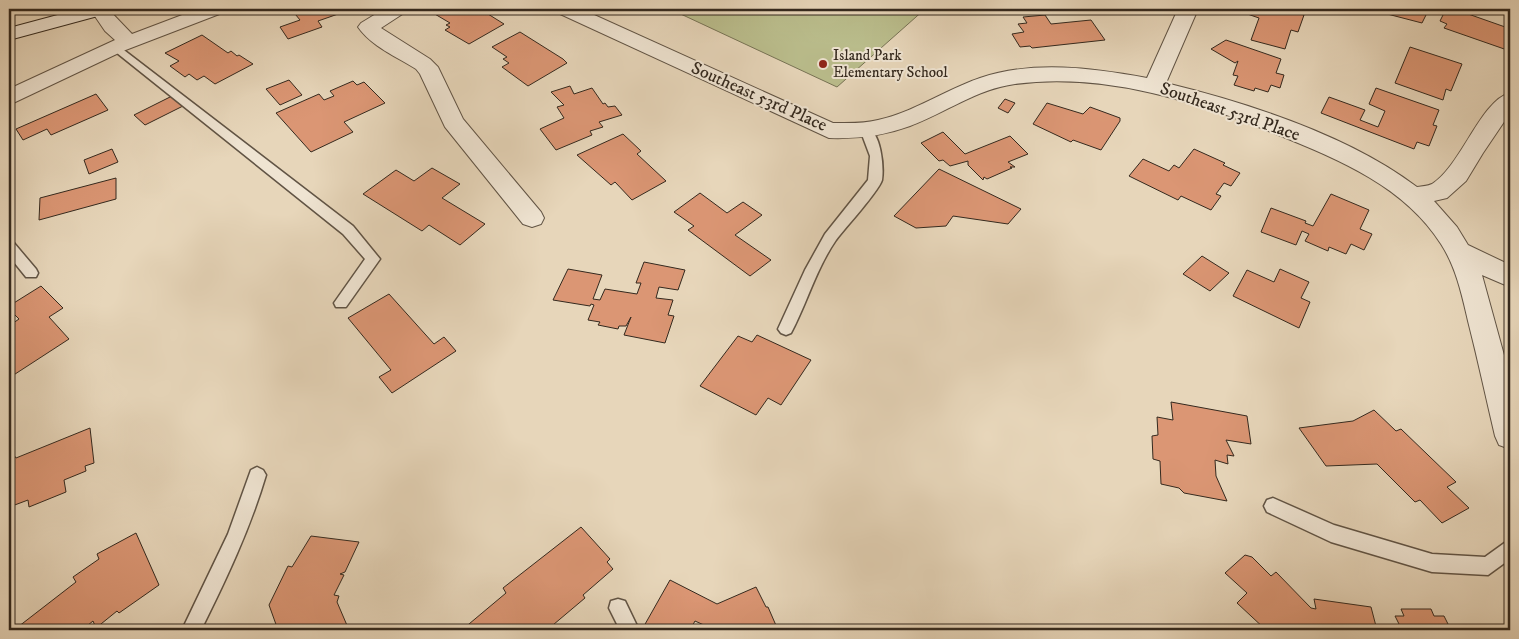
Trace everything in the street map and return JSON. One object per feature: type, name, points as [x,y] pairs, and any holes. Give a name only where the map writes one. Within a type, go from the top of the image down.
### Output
[{"type":"street","points":[[9,34],[100,9],[123,45]]},
{"type":"street","points":[[9,98],[123,45],[215,9]]},
{"type":"street","points":[[397,9],[368,27],[375,34],[423,64],[430,72],[453,122],[532,218]]},
{"type":"street","name":"Southeast 53rd Place","points":[[565,9],[829,130],[867,132],[897,124],[987,84],[1012,77],[1050,75],[1092,77],[1154,86],[1229,108],[1342,151],[1377,169],[1414,196],[1430,210],[1449,235],[1469,270],[1510,436]]},
{"type":"street","points":[[1154,86],[1188,9]]},
{"type":"street","points":[[1414,196],[1438,192],[1458,175],[1473,149],[1508,106]]},
{"type":"street","points":[[1459,252],[1510,277]]},
{"type":"lane","points":[[123,45],[354,237],[373,259],[341,303]]},
{"type":"lane","points":[[786,328],[812,270],[830,238],[875,181],[876,156],[867,132]]},
{"type":"lane","points":[[9,247],[31,273]]},
{"type":"lane","points":[[191,630],[233,546],[248,511],[257,475]]},
{"type":"lane","points":[[1273,506],[1331,534],[1432,563],[1488,566],[1510,548]]},
{"type":"lane","points":[[618,608],[630,630]]},
{"type":"green space","points":[[670,9],[925,9],[837,87]]},
{"type":"building","points":[[291,9],[338,9],[341,13],[318,21],[322,27],[288,39],[280,27],[300,20]]},
{"type":"building","points":[[480,9],[504,24],[469,44],[445,30],[450,27],[446,25],[450,23],[428,10]]},
{"type":"building","points":[[1233,9],[1281,9],[1304,15],[1298,32],[1291,30],[1285,49],[1251,40],[1259,18]]},
{"type":"building","points":[[1368,9],[1429,9],[1422,23]]},
{"type":"building","points":[[1446,9],[1454,9],[1508,28],[1507,31],[1510,32],[1510,51],[1444,28],[1447,24],[1440,21]]},
{"type":"building","points":[[1045,15],[1051,24],[1091,20],[1105,40],[1032,48],[1030,46],[1020,47],[1012,34],[1024,32],[1018,24],[1027,23],[1023,17]]},
{"type":"building","points":[[520,32],[567,63],[528,86],[502,67],[509,63],[503,59],[507,57],[492,47]]},
{"type":"building","points":[[202,35],[228,53],[231,51],[253,64],[215,84],[204,76],[197,80],[189,74],[185,77],[170,66],[179,61],[165,53]]},
{"type":"building","points":[[1226,40],[1281,59],[1276,73],[1284,75],[1280,88],[1271,85],[1268,92],[1255,88],[1254,91],[1234,85],[1238,76],[1233,75],[1238,61],[1235,63],[1211,49]]},
{"type":"building","points":[[1410,47],[1462,64],[1451,91],[1446,89],[1443,100],[1395,83]]},
{"type":"building","points":[[289,80],[302,95],[280,105],[266,89]]},
{"type":"building","points":[[353,81],[357,85],[364,82],[385,103],[344,122],[353,132],[311,152],[276,113],[319,94],[324,100],[334,96],[330,91]]},
{"type":"building","points":[[570,86],[574,94],[592,88],[603,104],[605,103],[608,107],[615,106],[622,115],[599,122],[603,127],[590,131],[592,135],[556,150],[540,129],[564,118],[557,107],[564,105],[551,92]]},
{"type":"building","points":[[1376,88],[1439,110],[1433,125],[1437,126],[1429,146],[1417,142],[1414,149],[1321,113],[1329,97],[1365,110],[1360,120],[1378,127],[1385,111],[1369,104]]},
{"type":"building","points":[[96,94],[108,110],[51,135],[47,129],[23,140],[16,129]]},
{"type":"building","points":[[172,96],[183,106],[145,125],[134,115]]},
{"type":"building","points":[[1005,99],[1015,103],[1008,113],[998,108]]},
{"type":"building","points":[[1047,103],[1083,114],[1090,107],[1120,118],[1120,121],[1101,150],[1073,140],[1071,142],[1033,124]]},
{"type":"building","points":[[943,132],[965,154],[1010,136],[1028,154],[1008,162],[1015,167],[1010,167],[1012,168],[987,179],[984,177],[983,180],[968,165],[968,161],[950,166],[943,160],[939,161],[921,143]]},
{"type":"building","points":[[623,134],[641,151],[637,154],[666,181],[632,200],[615,182],[611,185],[577,155]]},
{"type":"building","points":[[112,149],[118,162],[89,174],[84,160]]},
{"type":"building","points":[[1194,149],[1225,163],[1223,165],[1240,173],[1231,186],[1224,183],[1216,194],[1221,196],[1211,210],[1181,196],[1178,200],[1129,176],[1143,159],[1169,171],[1174,165],[1179,168]]},
{"type":"building","points":[[432,168],[460,184],[442,198],[485,224],[460,245],[429,225],[422,231],[363,194],[396,170],[414,181]]},
{"type":"building","points":[[939,169],[1021,209],[1008,224],[953,216],[946,226],[916,228],[894,216]]},
{"type":"building","points":[[116,178],[116,199],[39,220],[40,198]]},
{"type":"building","points":[[700,193],[727,213],[743,202],[762,215],[735,235],[771,260],[750,276],[688,230],[694,226],[674,212]]},
{"type":"building","points":[[1331,194],[1369,210],[1360,229],[1372,234],[1364,250],[1351,244],[1346,254],[1329,247],[1328,251],[1305,241],[1309,234],[1302,231],[1296,245],[1261,232],[1271,208],[1306,221],[1305,223],[1313,226]]},
{"type":"building","points":[[1202,256],[1229,273],[1210,291],[1183,274]]},
{"type":"building","points":[[644,262],[685,270],[678,290],[659,287],[656,298],[673,300],[668,315],[674,316],[665,343],[624,335],[631,317],[626,326],[619,326],[618,329],[598,325],[600,322],[588,320],[594,305],[553,300],[568,269],[602,275],[593,299],[600,300],[605,289],[637,294],[641,283],[636,283]]},
{"type":"building","points":[[1280,269],[1309,282],[1301,298],[1310,302],[1299,328],[1233,296],[1247,270],[1274,282]]},
{"type":"building","points":[[41,286],[63,308],[49,317],[69,339],[9,378],[9,326],[19,319],[9,309],[9,306]]},
{"type":"building","points":[[389,294],[434,344],[444,337],[456,351],[392,393],[379,377],[391,370],[348,318]]},
{"type":"building","points":[[757,335],[811,360],[781,405],[768,398],[756,415],[700,386],[738,336],[752,342]]},
{"type":"building","points":[[1171,402],[1247,416],[1251,444],[1226,440],[1234,456],[1227,455],[1228,464],[1215,460],[1216,476],[1227,501],[1184,493],[1179,488],[1161,484],[1160,461],[1153,459],[1152,436],[1158,435],[1157,417],[1173,420]]},
{"type":"building","points":[[1374,410],[1396,431],[1401,429],[1456,482],[1447,487],[1469,508],[1442,523],[1420,500],[1415,502],[1377,464],[1326,466],[1299,428],[1353,421]]},
{"type":"building","points":[[90,428],[94,463],[85,466],[86,471],[64,480],[66,492],[29,507],[28,500],[12,506],[11,496],[9,497],[9,448],[16,458]]},
{"type":"building","points":[[581,527],[610,559],[607,562],[613,569],[583,595],[585,598],[547,630],[463,629],[506,593],[503,588]]},
{"type":"building","points":[[136,533],[159,585],[119,613],[117,611],[96,628],[93,621],[82,630],[14,630],[76,582],[73,577],[99,559],[97,554]]},
{"type":"building","points":[[311,536],[359,542],[345,572],[340,574],[344,575],[334,595],[339,596],[337,602],[349,630],[278,630],[269,605],[288,566],[292,567]]},
{"type":"building","points":[[1245,555],[1252,557],[1271,576],[1276,572],[1311,608],[1316,609],[1314,599],[1371,607],[1377,630],[1266,630],[1237,603],[1247,593],[1225,573]]},
{"type":"building","points":[[670,580],[717,604],[756,587],[766,607],[768,607],[778,630],[722,630],[724,626],[715,630],[695,621],[690,630],[653,630],[644,626]]},
{"type":"building","points":[[1401,609],[1431,609],[1434,616],[1444,616],[1451,630],[1402,630],[1395,616],[1404,616]]},
{"type":"place","name":"Island Park Elementary School","points":[[823,64]]}]
